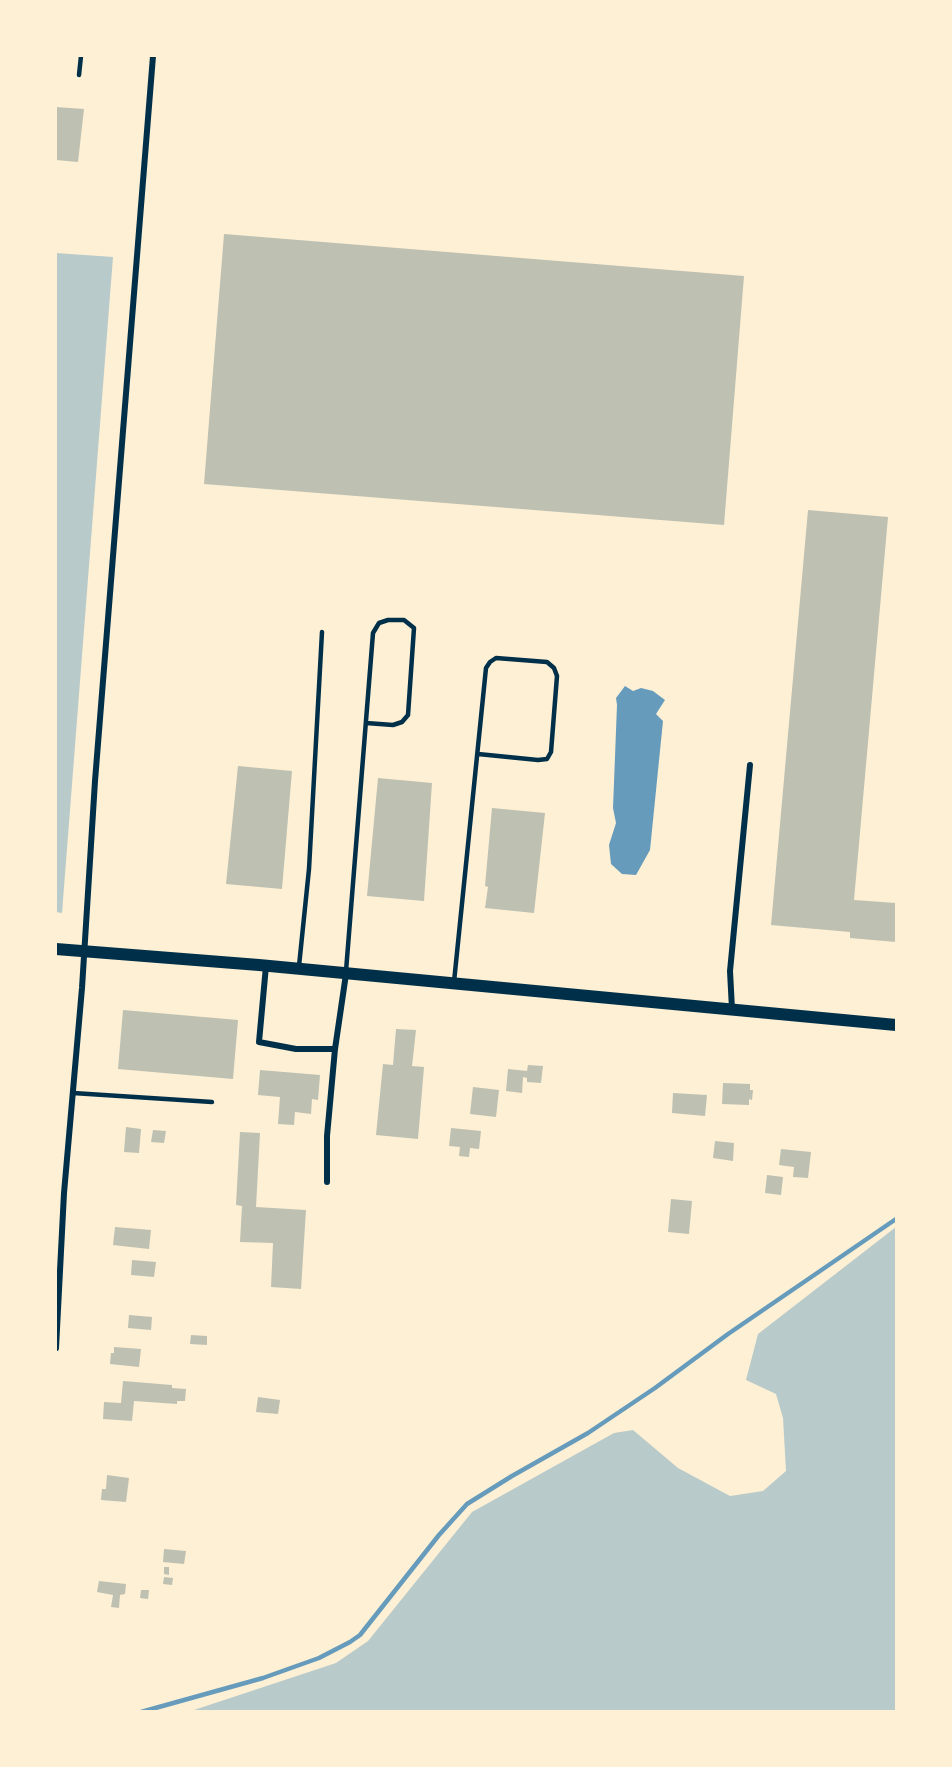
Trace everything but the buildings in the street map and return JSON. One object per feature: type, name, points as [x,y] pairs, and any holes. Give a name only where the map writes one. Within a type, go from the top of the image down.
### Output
[{"type":"main road","points":[[56,949],[266,965],[897,1025]]},
{"type":"street","points":[[56,1348],[94,781],[153,56]]},
{"type":"street","points":[[732,1010],[730,970],[750,765]]},
{"type":"street","points":[[266,965],[259,1042],[297,1049],[335,1049]]},
{"type":"street","points":[[327,1182],[327,1136],[335,1049],[346,974]]},
{"type":"lane","points":[[79,75],[81,56]]},
{"type":"lane","points":[[346,974],[351,883],[373,633],[379,623],[388,620],[404,620],[414,628],[408,715],[402,722],[393,725],[366,723]]},
{"type":"lane","points":[[298,969],[309,869],[322,632]]},
{"type":"lane","points":[[454,984],[486,668],[496,658],[547,662],[554,668],[557,675],[551,752],[547,759],[478,754]]},
{"type":"lane","points":[[73,1093],[212,1102]]},
{"type":"shaded area","points":[[56,253],[113,257],[62,913],[56,912]]},
{"type":"shaded area","points":[[896,1227],[896,1711],[191,1711],[336,1663],[368,1641],[472,1512],[614,1433],[633,1430],[678,1468],[730,1496],[763,1491],[786,1471],[783,1418],[776,1394],[746,1380],[758,1334]]},
{"type":"water","points":[[625,686],[633,691],[641,688],[653,691],[665,700],[656,714],[663,721],[650,850],[636,875],[622,874],[611,864],[609,845],[616,823],[613,808],[616,698]]},
{"type":"waterway","points":[[141,1712],[263,1678],[319,1658],[350,1642],[360,1635],[439,1535],[467,1504],[588,1433],[896,1219]]}]
